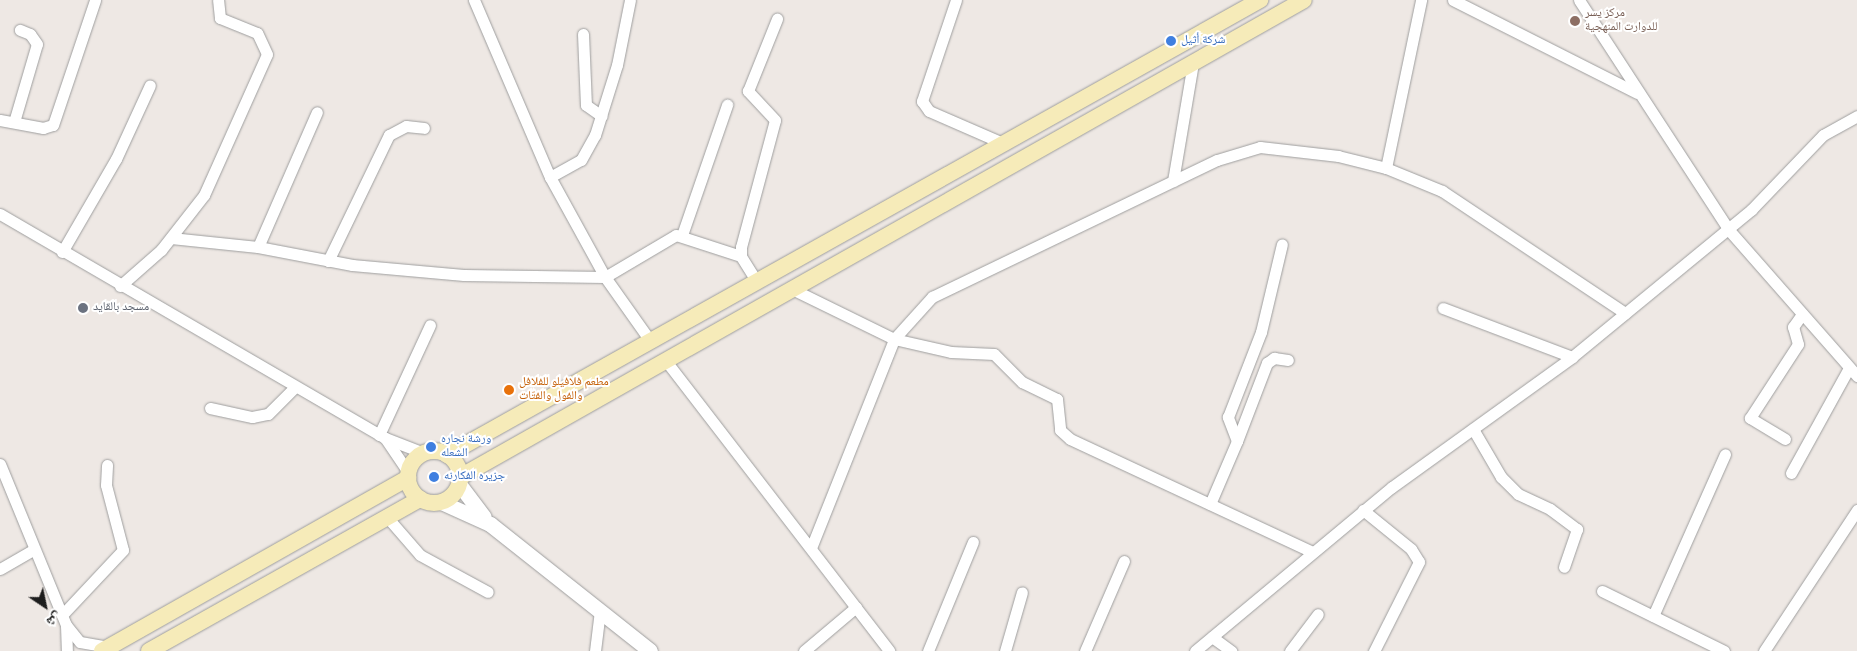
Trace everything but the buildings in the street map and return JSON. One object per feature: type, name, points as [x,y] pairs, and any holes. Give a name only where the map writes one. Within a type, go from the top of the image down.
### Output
[{"type":"main road","points":[[105,649],[408,475],[424,453],[447,455],[1260,0]]},
{"type":"main road","points":[[149,651],[420,499],[441,502],[459,480],[792,289],[1304,0]]},
{"type":"main road","points":[[1085,99],[1097,117]]},
{"type":"main road","points":[[447,455],[459,480]]},
{"type":"main road","points":[[408,475],[420,499]]},
{"type":"street","points":[[0,120],[49,128],[58,120],[95,0]]},
{"type":"street","points":[[120,286],[172,238],[204,195],[267,54],[257,33],[220,18],[218,0]]},
{"type":"street","points":[[474,0],[550,177],[604,277],[651,342]]},
{"type":"street","points":[[550,177],[581,160],[602,116],[630,0]]},
{"type":"street","points":[[956,0],[922,101],[929,111],[1005,144]]},
{"type":"street","points":[[1386,168],[1421,0]]},
{"type":"street","points":[[1453,0],[1638,94]]},
{"type":"street","points":[[1579,0],[1638,94],[1728,229],[1853,372],[1791,473]]},
{"type":"street","points":[[741,256],[775,120],[748,91],[777,19]]},
{"type":"street","points":[[14,122],[37,44],[30,34],[20,30]]},
{"type":"street","points":[[583,34],[586,105],[602,116]]},
{"type":"street","points":[[1173,181],[1193,63]]},
{"type":"street","points":[[62,252],[116,159],[150,86]]},
{"type":"street","points":[[172,238],[258,247],[328,261],[464,276],[604,277],[682,235],[726,105]]},
{"type":"street","points":[[258,247],[317,112]]},
{"type":"street","points":[[1195,651],[1363,510],[1572,356],[1626,313],[1728,229],[1823,135],[1857,116]]},
{"type":"street","points":[[328,261],[390,135],[406,126],[424,128]]},
{"type":"street","points":[[811,548],[894,339],[932,297],[1217,160],[1260,146],[1303,149],[1386,168],[1442,191],[1626,313]]},
{"type":"street","points":[[0,214],[295,387],[382,436],[424,453]]},
{"type":"street","points":[[682,235],[741,256],[757,282]]},
{"type":"street","points":[[1237,441],[1228,416],[1261,332],[1282,244]]},
{"type":"street","points":[[792,289],[894,339],[951,352],[994,354],[1022,382],[1057,399],[1060,430],[1070,439],[1312,552]]},
{"type":"street","points":[[1443,308],[1572,356]]},
{"type":"street","points":[[1785,439],[1750,418],[1798,344],[1793,327],[1802,314]]},
{"type":"street","points":[[382,436],[430,325]]},
{"type":"street","points":[[1210,504],[1267,363],[1274,358],[1288,360]]},
{"type":"street","points":[[666,361],[889,651]]},
{"type":"street","points":[[210,408],[252,417],[268,414],[295,387]]},
{"type":"street","points":[[1473,429],[1501,477],[1518,494],[1550,509],[1577,529],[1564,567]]},
{"type":"street","points":[[382,436],[408,475]]},
{"type":"street","points":[[1653,616],[1725,454]]},
{"type":"street","points":[[0,464],[2,477],[64,620],[80,642],[105,649]]},
{"type":"street","points":[[66,651],[64,620],[123,550],[106,485],[107,465]]},
{"type":"street","points":[[459,480],[490,524]]},
{"type":"street","points":[[441,502],[490,524],[650,651]]},
{"type":"street","points":[[1363,510],[1410,549],[1419,562],[1374,651]]},
{"type":"street","points":[[1764,651],[1857,510]]},
{"type":"street","points":[[387,517],[420,555],[488,592]]},
{"type":"street","points":[[928,651],[973,542]]},
{"type":"street","points":[[0,569],[33,550]]},
{"type":"street","points":[[1088,649],[1124,561]]},
{"type":"street","points":[[1006,651],[1022,592]]},
{"type":"street","points":[[1602,592],[1724,651]]},
{"type":"street","points":[[804,651],[856,607]]},
{"type":"street","points":[[595,651],[600,610]]},
{"type":"street","points":[[1290,651],[1318,614]]},
{"type":"street","points":[[1212,637],[1231,651]]},
{"type":"place","name":"مركز يسر للدوارت المنهجية","points":[[1575,21]]},
{"type":"place","name":"شركة أثيل","points":[[1171,41]]},
{"type":"place","name":"مسجد بالقايد","points":[[83,308]]},
{"type":"place","name":"مطعم فلافيلو للفلافل والفول والفتّات","points":[[509,390]]},
{"type":"place","name":"ورشة نجاره الشعله","points":[[431,447]]},
{"type":"place","name":"جزيره الفكارنه","points":[[434,477]]}]
